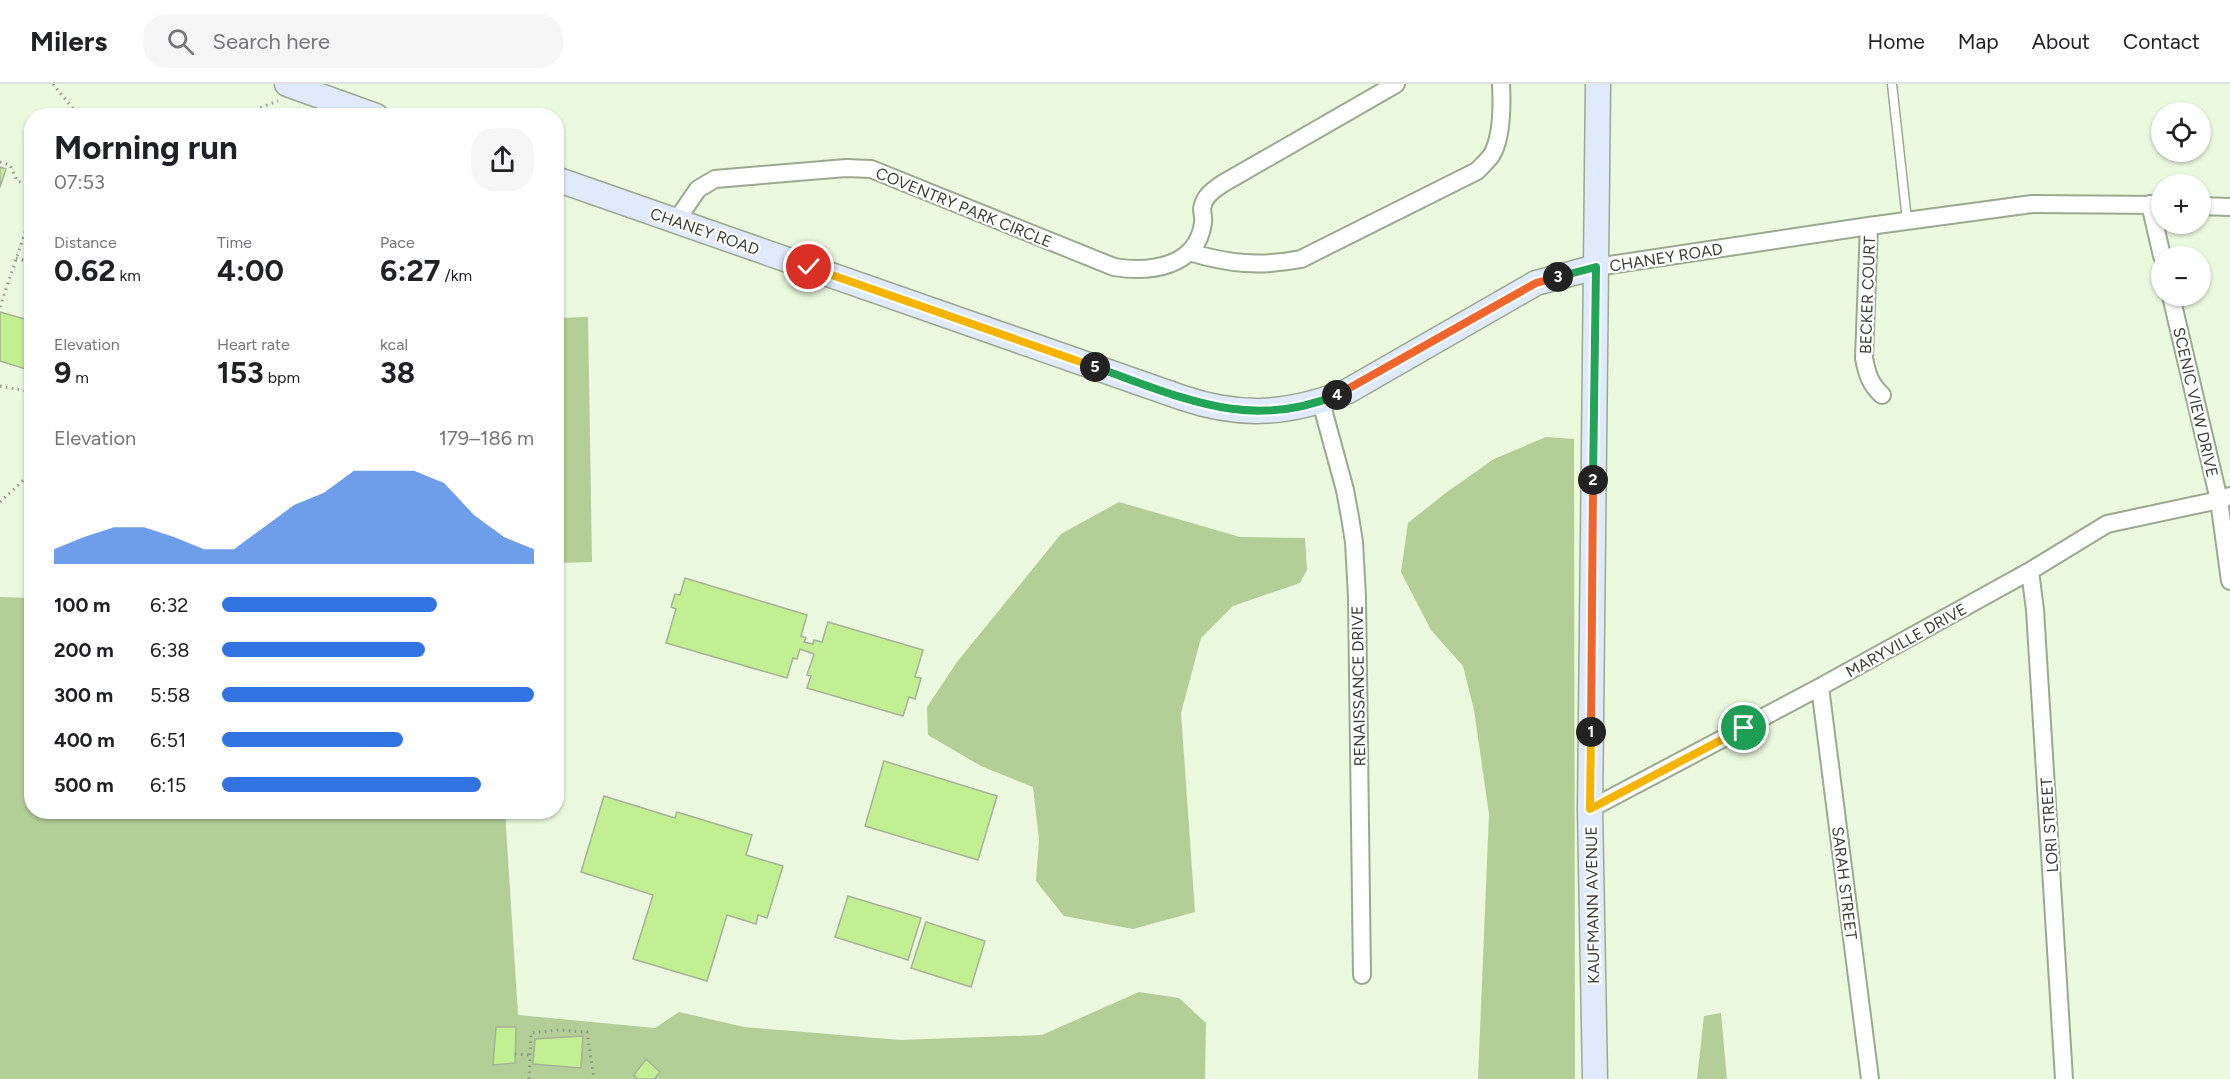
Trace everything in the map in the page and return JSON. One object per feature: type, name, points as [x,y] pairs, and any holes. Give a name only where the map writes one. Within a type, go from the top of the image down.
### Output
[{"type":"street","points":[[1396,84],[1222,184],[1207,195],[1202,207],[1203,223],[1197,242],[1190,252],[1220,261],[1276,264],[1301,259],[1477,171],[1491,156],[1496,141],[1501,115],[1501,84]]},
{"type":"street","name":"KAUFMANN AVENUE","points":[[1595,1079],[1590,809],[1598,84]]},
{"type":"street","points":[[283,92],[345,108]]},
{"type":"street","name":"COVENTRY PARK CIRCLE","points":[[676,221],[698,189],[715,179],[846,168],[871,169],[1114,267],[1133,270],[1166,266],[1190,252]]},
{"type":"street","name":"CHANEY ROAD","points":[[564,182],[1200,404],[1226,410],[1260,412],[1294,409],[1321,402],[1348,391],[1536,283],[1596,267],[1907,220],[2032,204],[2151,205]]},
{"type":"street","points":[[2211,206],[2230,207]]},
{"type":"street","name":"BECKER COURT","points":[[1869,226],[1864,358],[1867,375],[1873,387],[1882,395]]},
{"type":"street","name":"SCENIC VIEW DRIVE","points":[[2174,306],[2225,498],[2230,581]]},
{"type":"street","name":"RENAISSANCE DRIVE","points":[[1321,402],[1346,490],[1354,542],[1362,975]]},
{"type":"street","name":"MARYVILLE DRIVE","points":[[1590,809],[1820,687],[2030,571],[2108,524],[2225,498]]},
{"type":"street","name":"LORI STREET","points":[[2030,571],[2035,610],[2064,1079]]},
{"type":"street","name":"SARAH STREET","points":[[1820,687],[1870,1079]]},
{"type":"lane","points":[[1892,84],[1907,220]]},
{"type":"path","points":[[53,84],[72,108]]},
{"type":"path","points":[[253,108],[283,92]]},
{"type":"path","points":[[0,162],[10,165],[17,181],[24,183]]},
{"type":"path","points":[[0,307],[24,235]]},
{"type":"path","points":[[16,258],[24,260]]},
{"type":"path","points":[[0,386],[24,390]]},
{"type":"path","points":[[0,502],[24,480]]},
{"type":"path","points":[[529,1079],[531,1033],[558,1030],[587,1032],[594,1079]]},
{"type":"path","points":[[515,1054],[530,1055]]},
{"type":"green space","points":[[588,317],[592,562],[564,563],[564,318]]},
{"type":"green space","points":[[1546,437],[1574,439],[1575,1079],[1478,1079],[1489,814],[1474,710],[1463,666],[1431,630],[1401,572],[1408,523],[1494,459]]},
{"type":"green space","points":[[1119,502],[1240,537],[1305,538],[1307,570],[1300,583],[1233,606],[1201,638],[1181,713],[1195,912],[1133,929],[1064,916],[1036,881],[1039,839],[1033,787],[981,766],[928,735],[927,707],[957,662],[1061,534]]},
{"type":"green space","points":[[0,597],[24,598],[24,819],[505,819],[518,1015],[655,1028],[679,1012],[744,1027],[900,1040],[1042,1035],[1139,992],[1179,998],[1206,1023],[1205,1079],[0,1079]]},
{"type":"green space","points":[[1721,1013],[1727,1079],[1697,1079],[1704,1016]]},
{"type":"building","points":[[0,167],[6,169],[0,187]]},
{"type":"building","points":[[0,312],[24,319],[24,368],[0,361]]},
{"type":"building","points":[[685,578],[807,615],[801,636],[806,638],[804,642],[813,644],[814,640],[822,642],[828,622],[923,650],[915,677],[921,678],[915,699],[909,697],[903,716],[807,688],[811,676],[807,675],[814,654],[800,649],[797,659],[793,658],[787,678],[666,643],[676,609],[671,607],[675,594],[680,595]]},
{"type":"building","points":[[884,761],[997,796],[978,860],[865,826]]},
{"type":"building","points":[[604,796],[675,818],[677,812],[752,835],[746,855],[783,866],[767,918],[758,915],[756,924],[727,915],[707,981],[633,959],[653,895],[581,872]]},
{"type":"building","points":[[848,896],[921,918],[908,960],[835,937]]},
{"type":"building","points":[[926,922],[985,941],[971,987],[911,968]]},
{"type":"building","points":[[496,1027],[516,1027],[515,1063],[493,1065]]},
{"type":"building","points":[[583,1036],[581,1068],[533,1064],[535,1039]]},
{"type":"building","points":[[646,1059],[660,1072],[654,1079],[637,1079],[634,1075]]},
{"type":"route","points":[[809,267],[1200,404],[1226,410],[1260,412],[1294,409],[1321,402],[1348,391],[1536,283],[1596,267],[1590,809],[1744,728]]}]
